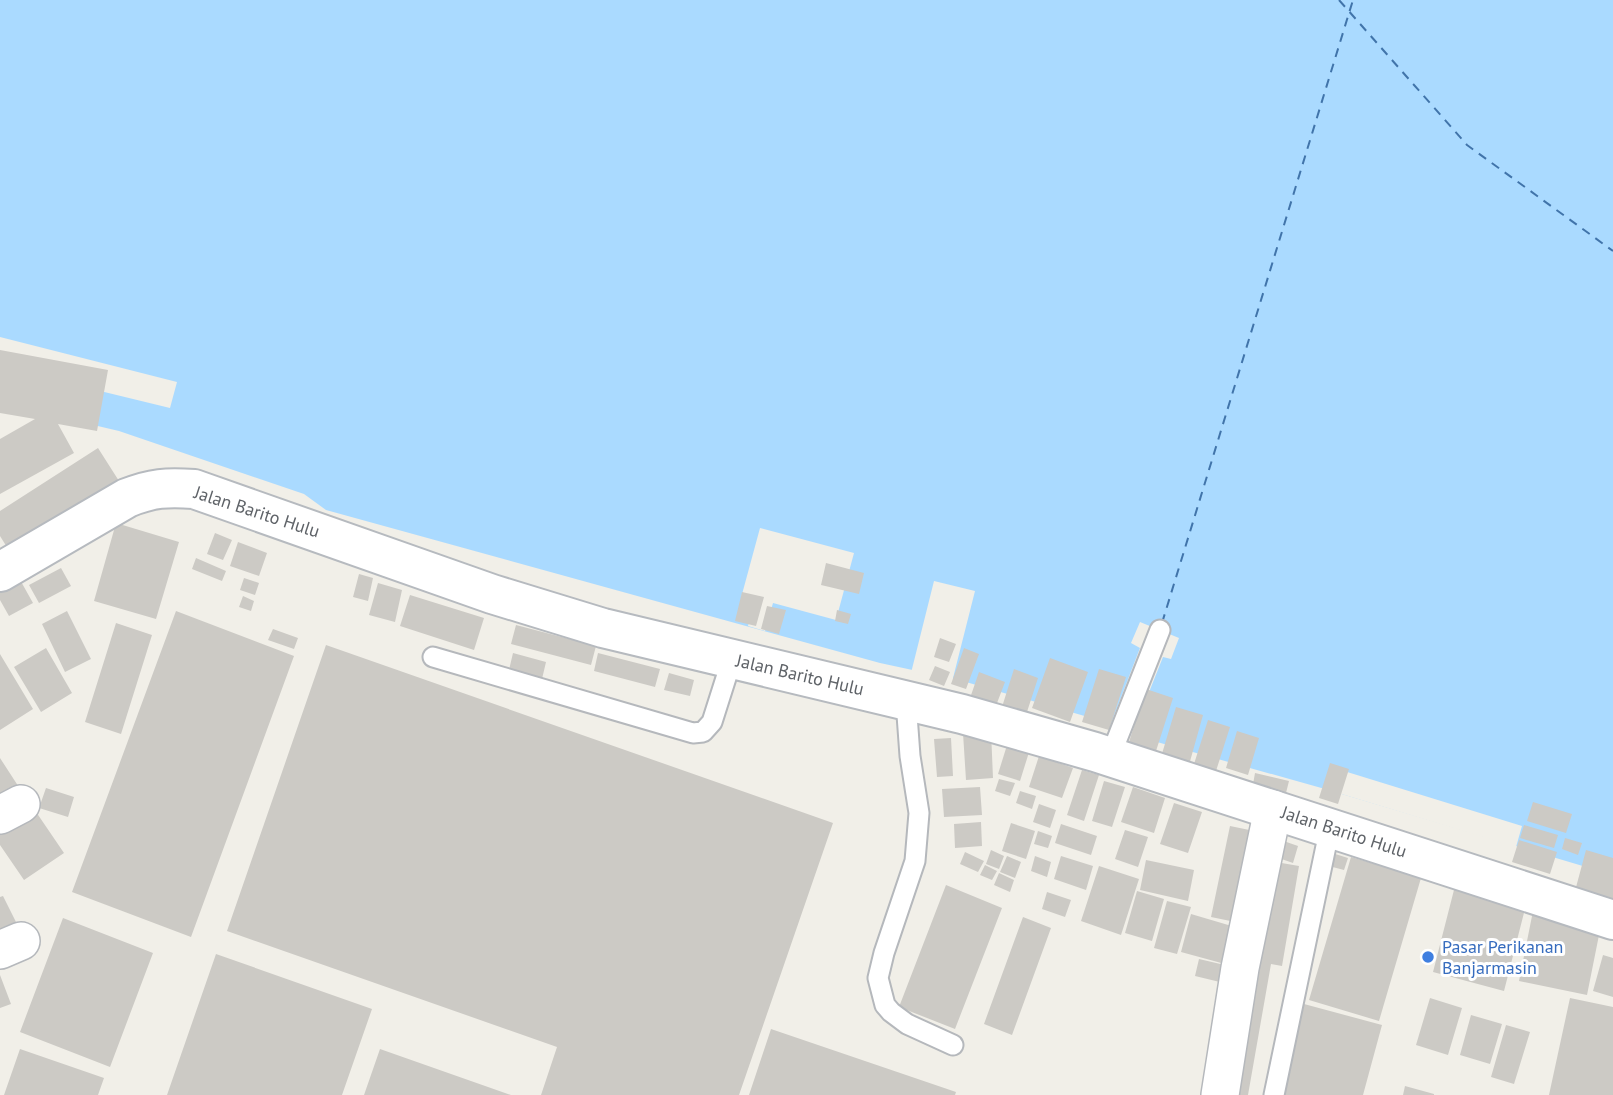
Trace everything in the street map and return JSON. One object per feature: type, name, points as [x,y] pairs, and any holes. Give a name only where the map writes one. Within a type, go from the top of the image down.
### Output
[{"type":"street","name":"Jalan Barito Hulu","points":[[0,572],[127,499],[150,489],[194,489],[492,594],[603,628],[962,714],[1110,757],[1613,920]]},
{"type":"street","points":[[1220,1095],[1240,968],[1273,809]]},
{"type":"lane","points":[[1110,757],[1160,630]]},
{"type":"lane","points":[[433,657],[693,733],[703,732],[712,722],[732,659]]},
{"type":"lane","points":[[906,701],[910,756],[919,813],[915,861],[878,978],[885,1004],[891,1012],[907,1024],[953,1045]]},
{"type":"lane","points":[[1274,1095],[1330,827]]},
{"type":"water","points":[[0,0],[1613,0],[1613,875],[1132,735],[1095,719],[959,680],[880,663],[326,510],[304,494],[119,431],[0,403]]},
{"type":"pier","points":[[0,337],[177,382],[170,408],[92,389],[0,403]]},
{"type":"pier","points":[[760,528],[854,553],[836,620],[773,603],[765,631],[748,626],[754,602],[741,598]]},
{"type":"pier","points":[[934,581],[975,591],[952,682],[911,673]]},
{"type":"pier","points":[[1140,622],[1179,638],[1171,659],[1163,657],[1132,735],[1110,726],[1140,648],[1131,643]]},
{"type":"pier","points":[[1331,767],[1522,826],[1516,847],[1325,789]]},
{"type":"building","points":[[0,350],[108,370],[97,431],[58,424],[74,453],[0,494],[0,439],[35,419],[0,413]]},
{"type":"building","points":[[98,448],[119,481],[10,552],[0,536],[0,511]]},
{"type":"building","points":[[116,523],[179,542],[156,619],[94,601]]},
{"type":"building","points":[[215,533],[232,540],[223,560],[207,554]]},
{"type":"building","points":[[238,542],[267,553],[259,576],[230,566]]},
{"type":"building","points":[[196,558],[226,571],[222,581],[192,569]]},
{"type":"building","points":[[826,563],[864,573],[859,594],[821,585]]},
{"type":"building","points":[[61,568],[71,586],[39,603],[29,585]]},
{"type":"building","points":[[359,574],[373,578],[368,601],[353,597]]},
{"type":"building","points":[[19,578],[33,603],[9,616],[0,600],[0,588]]},
{"type":"building","points":[[244,578],[259,583],[255,595],[240,590]]},
{"type":"building","points":[[378,583],[402,590],[395,622],[369,615]]},
{"type":"building","points":[[742,592],[764,597],[756,626],[735,621]]},
{"type":"building","points":[[410,595],[484,618],[474,650],[400,626]]},
{"type":"building","points":[[243,596],[254,601],[251,611],[239,607]]},
{"type":"building","points":[[767,606],[786,610],[779,634],[761,629]]},
{"type":"building","points":[[837,610],[851,614],[848,624],[835,621]]},
{"type":"building","points":[[67,611],[91,659],[65,672],[42,624]]},
{"type":"building","points":[[176,611],[294,656],[191,937],[72,892]]},
{"type":"building","points":[[116,623],[152,635],[121,734],[85,722]]},
{"type":"building","points":[[516,625],[596,646],[591,665],[511,644]]},
{"type":"building","points":[[273,629],[298,638],[294,649],[268,640]]},
{"type":"building","points":[[940,638],[956,644],[949,662],[934,657]]},
{"type":"building","points":[[326,645],[833,823],[739,1095],[541,1095],[557,1047],[227,931]]},
{"type":"building","points":[[46,648],[72,693],[41,712],[14,667]]},
{"type":"building","points":[[964,648],[979,654],[966,689],[951,684]]},
{"type":"building","points":[[513,653],[546,662],[542,679],[509,670]]},
{"type":"building","points":[[598,653],[660,669],[655,687],[594,671]]},
{"type":"building","points":[[0,654],[33,709],[0,730]]},
{"type":"building","points":[[1050,658],[1088,672],[1070,722],[1032,708]]},
{"type":"building","points":[[935,666],[950,672],[944,686],[929,680]]},
{"type":"building","points":[[1014,669],[1038,678],[1026,715],[1002,707]]},
{"type":"building","points":[[1099,669],[1126,677],[1109,730],[1082,722]]},
{"type":"building","points":[[979,672],[1005,682],[994,711],[969,701]]},
{"type":"building","points":[[669,673],[694,680],[690,696],[664,690]]},
{"type":"building","points":[[1146,689],[1173,698],[1156,751],[1129,742]]},
{"type":"building","points":[[1176,707],[1203,715],[1189,765],[1161,757]]},
{"type":"building","points":[[1208,720],[1230,727],[1216,771],[1194,764]]},
{"type":"building","points":[[991,731],[993,778],[966,780],[963,733]]},
{"type":"building","points":[[1237,731],[1259,738],[1248,775],[1226,768]]},
{"type":"building","points":[[951,738],[953,776],[937,777],[934,739]]},
{"type":"building","points":[[1008,742],[1030,749],[1020,781],[998,774]]},
{"type":"building","points":[[1039,756],[1073,768],[1062,798],[1029,787]]},
{"type":"building","points":[[0,758],[24,795],[0,810]]},
{"type":"building","points":[[1330,763],[1349,769],[1338,804],[1319,798]]},
{"type":"building","points":[[1082,770],[1099,775],[1084,821],[1067,815]]},
{"type":"building","points":[[1255,773],[1289,781],[1285,797],[1252,790]]},
{"type":"building","points":[[999,779],[1015,783],[1010,796],[995,791]]},
{"type":"building","points":[[1104,781],[1125,787],[1112,827],[1092,821]]},
{"type":"building","points":[[980,787],[982,815],[944,817],[942,789]]},
{"type":"building","points":[[1133,787],[1165,798],[1154,833],[1121,822]]},
{"type":"building","points":[[46,788],[74,797],[68,817],[39,808]]},
{"type":"building","points":[[1020,791],[1036,796],[1032,809],[1016,803]]},
{"type":"building","points":[[1533,802],[1572,814],[1566,833],[1527,821]]},
{"type":"building","points":[[1174,803],[1202,812],[1188,853],[1160,844]]},
{"type":"building","points":[[1039,804],[1056,810],[1050,828],[1033,822]]},
{"type":"building","points":[[32,806],[64,853],[24,880],[0,845],[0,828]]},
{"type":"building","points":[[981,822],[982,846],[955,848],[954,824]]},
{"type":"building","points":[[1011,823],[1035,831],[1026,859],[1002,851]]},
{"type":"building","points":[[1061,824],[1097,836],[1091,855],[1055,843]]},
{"type":"building","points":[[1524,825],[1558,835],[1554,848],[1520,838]]},
{"type":"building","points":[[1230,826],[1264,833],[1245,924],[1211,917]]},
{"type":"building","points":[[1125,830],[1148,837],[1138,867],[1115,859]]},
{"type":"building","points":[[1038,831],[1052,836],[1048,848],[1034,844]]},
{"type":"building","points":[[1275,838],[1298,846],[1293,863],[1270,855]]},
{"type":"building","points":[[1565,838],[1582,843],[1578,855],[1562,849]]},
{"type":"building","points":[[1519,840],[1557,852],[1550,874],[1512,862]]},
{"type":"building","points":[[991,850],[1004,856],[999,869],[986,864]]},
{"type":"building","points":[[1586,850],[1613,858],[1613,901],[1575,891]]},
{"type":"building","points":[[965,852],[984,861],[978,872],[960,864]]},
{"type":"building","points":[[1329,852],[1348,858],[1344,870],[1325,865]]},
{"type":"building","points":[[1007,856],[1021,862],[1015,878],[1000,872]]},
{"type":"building","points":[[1035,856],[1051,862],[1047,877],[1031,871]]},
{"type":"building","points":[[1061,856],[1093,866],[1086,890],[1054,879]]},
{"type":"building","points":[[1351,857],[1421,878],[1379,1021],[1309,1000]]},
{"type":"building","points":[[1146,860],[1194,870],[1188,901],[1140,890]]},
{"type":"building","points":[[1265,860],[1299,866],[1282,966],[1271,964],[1248,1095],[1224,1095]]},
{"type":"building","points":[[985,865],[997,871],[992,880],[980,875]]},
{"type":"building","points":[[1099,866],[1139,879],[1121,935],[1081,921]]},
{"type":"building","points":[[999,873],[1014,880],[1010,892],[994,885]]},
{"type":"building","points":[[946,885],[1002,908],[955,1029],[899,1007]]},
{"type":"building","points":[[1455,886],[1526,905],[1504,991],[1433,972]]},
{"type":"building","points":[[1137,891],[1164,899],[1152,941],[1125,933]]},
{"type":"building","points":[[1047,892],[1071,900],[1065,917],[1042,909]]},
{"type":"building","points":[[3,896],[21,932],[0,942],[0,897]]},
{"type":"building","points":[[1167,901],[1191,907],[1177,954],[1154,948]]},
{"type":"building","points":[[1534,906],[1602,920],[1587,995],[1519,981]]},
{"type":"building","points":[[1191,914],[1235,927],[1225,964],[1181,952]]},
{"type":"building","points":[[1023,917],[1051,928],[1012,1035],[984,1024]]},
{"type":"building","points":[[63,918],[153,953],[110,1067],[20,1032]]},
{"type":"building","points":[[216,954],[372,1009],[342,1095],[167,1095]]},
{"type":"building","points":[[1603,955],[1613,958],[1613,997],[1593,991]]},
{"type":"building","points":[[1199,959],[1229,966],[1224,983],[1195,976]]},
{"type":"building","points":[[0,975],[11,1004],[0,1008]]},
{"type":"building","points":[[1430,998],[1462,1008],[1448,1055],[1416,1045]]},
{"type":"building","points":[[1570,998],[1613,1007],[1613,1095],[1549,1095]]},
{"type":"building","points":[[1304,1004],[1382,1025],[1363,1095],[1279,1095]]},
{"type":"building","points":[[1471,1015],[1502,1024],[1490,1064],[1460,1055]]},
{"type":"building","points":[[1506,1025],[1530,1032],[1514,1084],[1491,1077]]},
{"type":"building","points":[[771,1029],[956,1092],[955,1095],[749,1095]]},
{"type":"building","points":[[20,1049],[104,1078],[98,1095],[4,1095]]},
{"type":"building","points":[[380,1049],[511,1095],[364,1095]]},
{"type":"building","points":[[1405,1086],[1434,1094],[1434,1095],[1403,1095]]},
{"type":"ferry route","points":[[1339,0],[1467,145],[1613,251]]},
{"type":"ferry route","points":[[1162,623],[1353,0]]},
{"type":"place","name":"Pasar Perikanan Banjarmasin","points":[[1428,957]]}]
